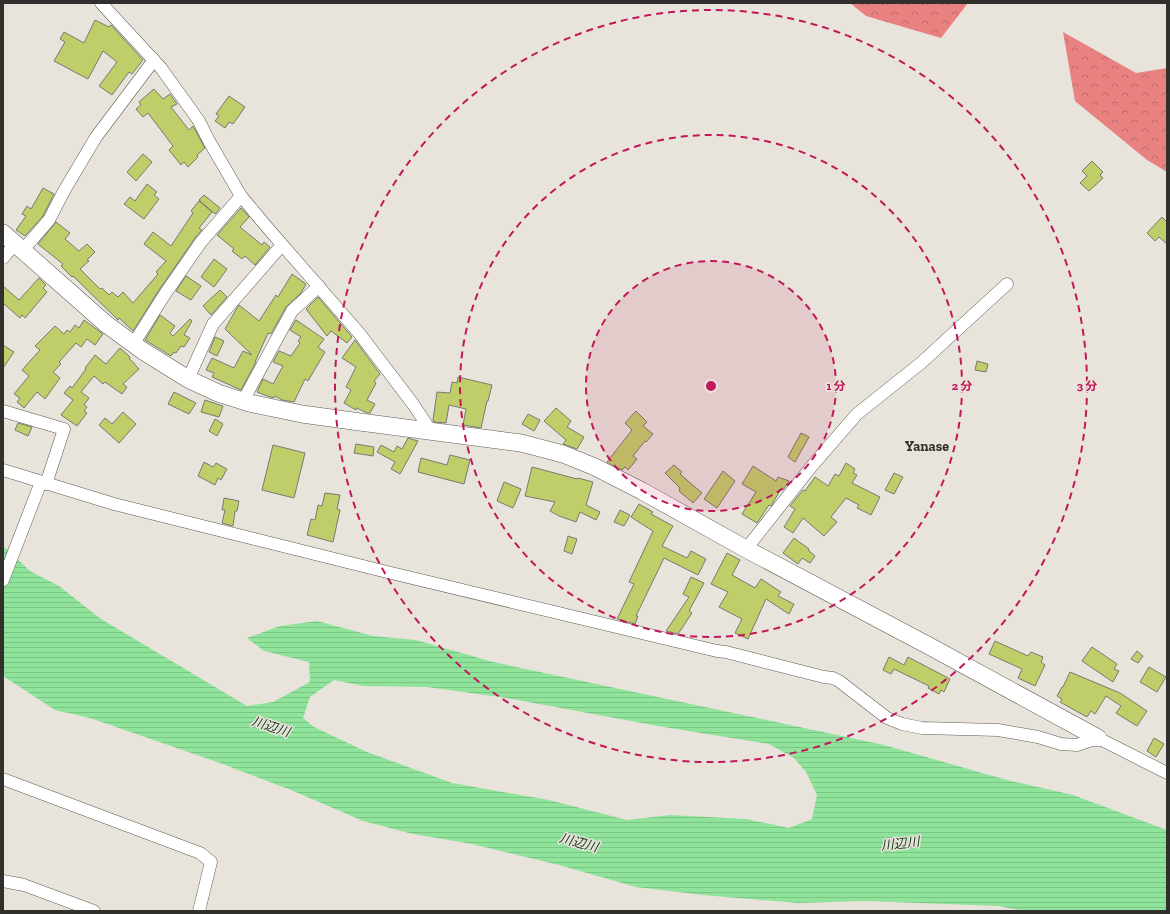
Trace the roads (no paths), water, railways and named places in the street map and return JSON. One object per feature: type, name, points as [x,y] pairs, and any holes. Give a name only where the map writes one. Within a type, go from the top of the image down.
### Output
[{"type":"street","points":[[101,3],[154,60],[199,121],[241,196],[359,333],[409,398],[431,431]]},
{"type":"street","points":[[3,258],[14,243],[49,220],[64,191],[96,137],[154,60]]},
{"type":"street","points":[[134,343],[201,242],[241,196]]},
{"type":"street","points":[[14,243],[106,324],[144,351],[188,379],[218,393],[243,401],[302,414],[521,444],[563,454],[595,467],[642,491],[746,549],[1098,738],[1167,773]]},
{"type":"street","points":[[188,379],[213,324],[282,245]]},
{"type":"street","points":[[746,549],[811,467],[857,414],[921,363],[1007,284]]},
{"type":"street","points":[[243,401],[292,311],[319,286]]},
{"type":"street","points":[[3,411],[64,429],[44,483],[35,496],[3,580]]},
{"type":"street","points":[[3,470],[114,504],[387,572],[833,678],[887,718],[902,724],[922,728],[998,730],[1038,737],[1060,744],[1077,745],[1098,738]]},
{"type":"street","points":[[3,779],[200,853],[211,862],[199,911]]},
{"type":"street","points":[[3,881],[24,885],[94,911]]},
{"type":"water","name":"川辺川","points":[[3,547],[30,571],[59,586],[101,619],[247,706],[273,702],[310,682],[309,662],[264,651],[247,638],[280,626],[317,621],[373,636],[416,640],[493,662],[884,745],[1007,780],[1073,795],[1167,830],[1167,911],[1024,911],[998,906],[866,901],[798,903],[703,895],[636,887],[559,865],[472,844],[413,834],[363,821],[291,790],[220,763],[90,718],[55,710],[3,676]],"holes":[[[334,680],[363,686],[427,687],[507,698],[658,726],[769,744],[794,758],[806,772],[817,795],[812,819],[789,828],[746,819],[670,815],[627,820],[549,800],[452,783],[367,752],[314,727],[303,718],[310,697]]]},
{"type":"district","name":"Yanase","points":[[927,446]]}]
